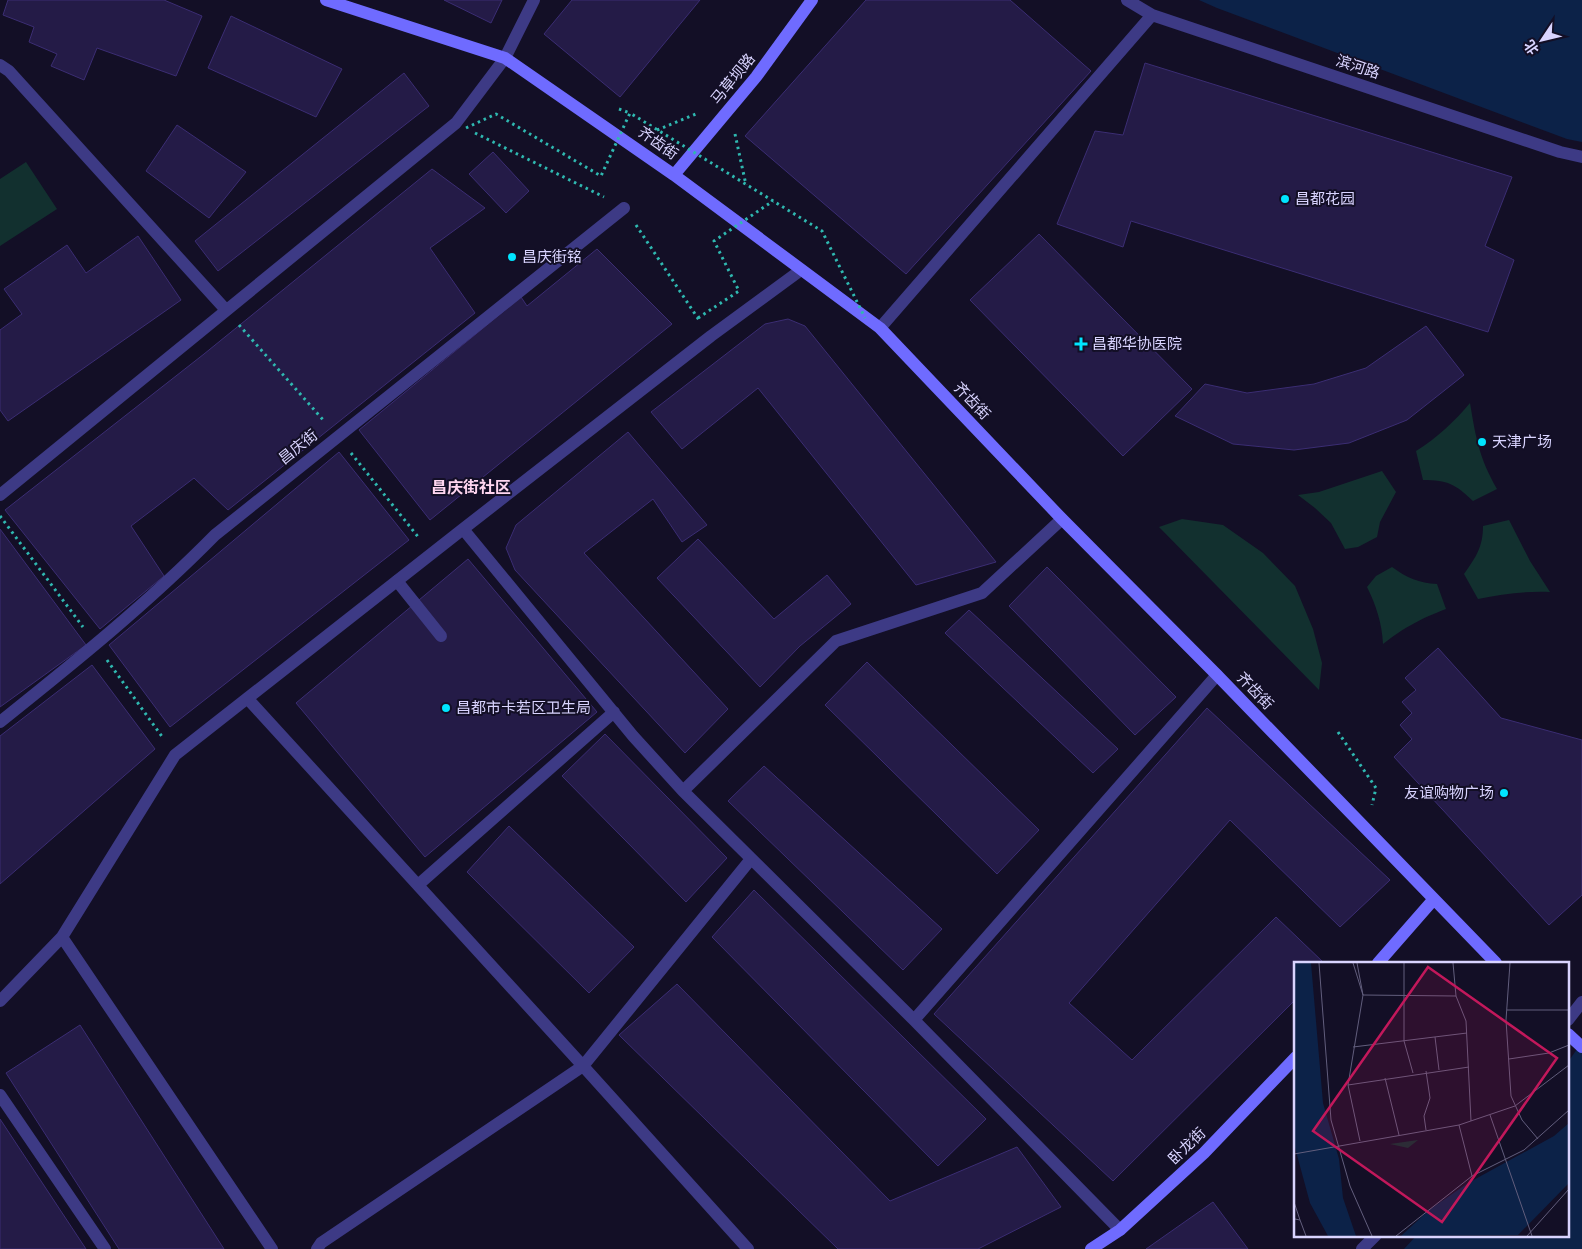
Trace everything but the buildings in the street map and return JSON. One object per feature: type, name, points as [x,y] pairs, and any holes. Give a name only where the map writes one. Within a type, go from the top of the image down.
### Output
[{"type":"main road","name":"齐齿街","points":[[326,0],[505,58],[674,175],[864,318],[880,328],[1062,519],[1217,674],[1495,962]]},
{"type":"main road","name":"马草坝路","points":[[674,175],[756,77],[812,0]]},
{"type":"main road","points":[[1379,962],[1434,899]]},
{"type":"main road","points":[[1570,1036],[1582,1047]]},
{"type":"main road","name":"卧龙街","points":[[1091,1249],[1120,1230],[1204,1153],[1294,1059]]},
{"type":"street","points":[[0,495],[456,123],[505,58],[534,0]]},
{"type":"street","name":"滨河路","points":[[1126,0],[1152,15],[1560,152],[1582,157]]},
{"type":"street","points":[[880,328],[1152,15]]},
{"type":"street","points":[[0,65],[9,71],[226,310]]},
{"type":"street","name":"昌庆街","points":[[0,722],[96,645],[174,577],[215,535],[624,208]]},
{"type":"street","points":[[0,1001],[62,937],[175,755],[463,528],[711,336],[801,270]]},
{"type":"street","points":[[683,791],[836,641],[982,593],[1062,519]]},
{"type":"street","points":[[463,528],[633,736],[683,791],[914,1020],[1120,1230]]},
{"type":"street","points":[[398,581],[441,636]]},
{"type":"street","points":[[914,1020],[1217,674]]},
{"type":"street","points":[[248,699],[748,1249]]},
{"type":"street","points":[[418,885],[614,712]]},
{"type":"street","points":[[317,1249],[321,1243],[583,1066],[752,859]]},
{"type":"street","points":[[62,937],[272,1249]]},
{"type":"street","points":[[1570,1017],[1582,1002]]},
{"type":"street","points":[[0,1095],[105,1249]]},
{"type":"street","points":[[1362,1249],[1375,1236]]},
{"type":"path","points":[[466,128],[496,114],[600,176],[630,112],[822,231],[864,318]]},
{"type":"path","points":[[734,133],[746,185]]},
{"type":"path","points":[[698,318],[739,291],[714,241],[773,201]]},
{"type":"path","points":[[1338,732],[1376,788],[1366,829]]},
{"type":"green space","points":[[26,162],[57,209],[0,246],[0,179]]},
{"type":"green space","points":[[1470,403],[1479,448],[1497,489],[1473,501],[1451,484],[1423,480],[1416,451],[1445,429]]},
{"type":"green space","points":[[1382,471],[1396,492],[1380,522],[1377,537],[1358,547],[1345,549],[1331,523],[1298,495],[1319,492]]},
{"type":"green space","points":[[1182,519],[1223,525],[1263,553],[1295,586],[1313,629],[1322,663],[1319,690],[1159,527]]},
{"type":"green space","points":[[1509,520],[1530,561],[1550,592],[1514,593],[1478,599],[1464,574],[1478,552],[1482,540],[1483,526]]},
{"type":"green space","points":[[1392,567],[1413,579],[1437,584],[1446,609],[1413,624],[1383,644],[1378,614],[1367,587],[1376,576]]},
{"type":"water","points":[[1199,0],[1582,0],[1582,142],[1567,139]]},
{"type":"water","points":[[1582,1042],[1582,1249],[1404,1249],[1416,1236],[1570,1236],[1570,1059]]},
{"type":"place","name":"昌都花园","points":[[1285,199]]},
{"type":"place","name":"昌庆街铭","points":[[512,257]]},
{"type":"place","name":"昌都华协医院","points":[[1081,344]]},
{"type":"place","name":"天津广场","points":[[1482,442]]},
{"type":"place","name":"昌都市卡若区卫生局","points":[[446,708]]},
{"type":"place","name":"友谊购物广场","points":[[1504,793]]},
{"type":"district","name":"昌庆街社区","points":[[471,487]]}]
